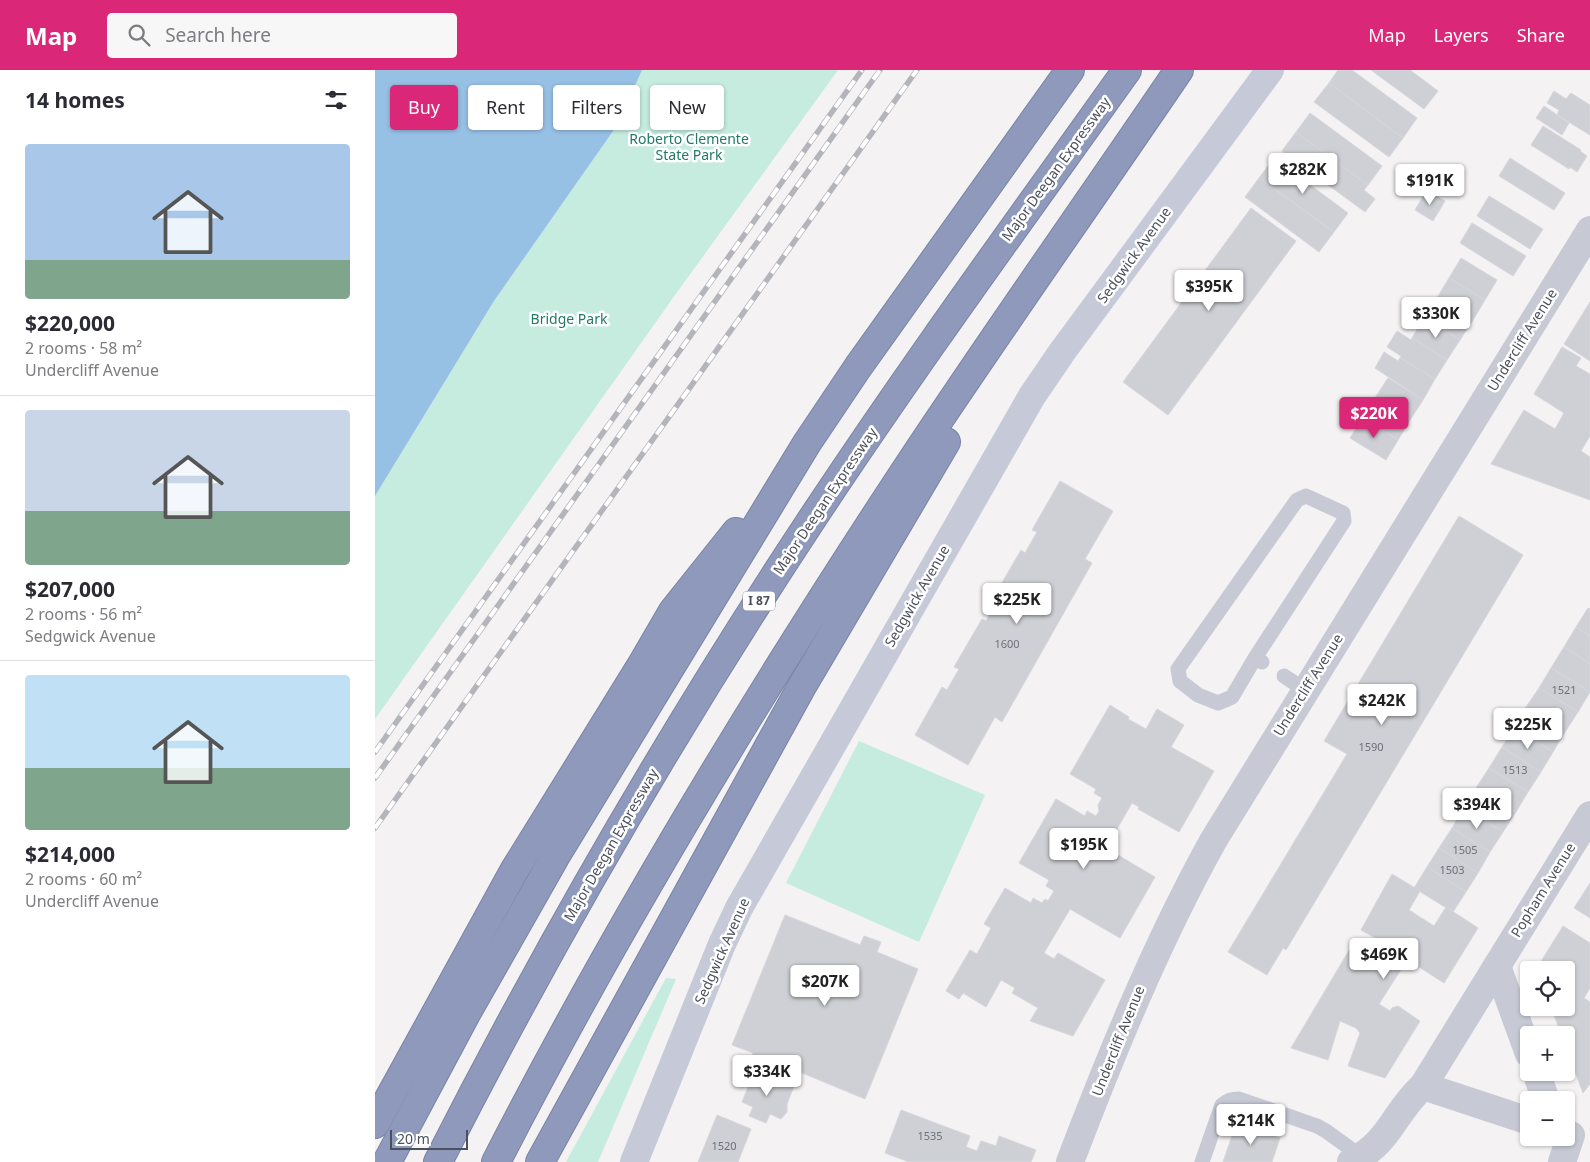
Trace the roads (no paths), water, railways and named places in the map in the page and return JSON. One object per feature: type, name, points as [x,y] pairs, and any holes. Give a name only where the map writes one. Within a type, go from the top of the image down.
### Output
[{"type":"highway","points":[[387,1162],[467,1012],[555,857],[807,442],[1070,70]]},
{"type":"highway","name":"Major Deegan Expressway","points":[[438,1162],[514,1016],[611,843],[758,602],[877,422],[1127,70]]},
{"type":"highway","points":[[496,1162],[610,952],[776,672],[907,467],[1179,70]]},
{"type":"highway","points":[[540,1162],[805,680],[1104,179]]},
{"type":"highway","points":[[375,1124],[514,871],[673,611],[807,442]]},
{"type":"main road","name":"Sedgwick Avenue","points":[[633,1162],[722,944],[739,908],[1032,396],[1057,359],[1270,70]]},
{"type":"street","name":"Undercliff Avenue","points":[[1070,1162],[1122,1029],[1170,924],[1294,683],[1590,230]]},
{"type":"street","name":"Popham Avenue","points":[[1356,1159],[1379,1144],[1406,1104],[1423,1086],[1590,815]]},
{"type":"street","points":[[1497,966],[1520,1029]]},
{"type":"street","points":[[1423,1086],[1520,1118]]},
{"type":"street","points":[[1562,1162],[1576,1137]]},
{"type":"lane","points":[[1306,496],[1343,513],[1344,520],[1259,660],[1232,697],[1218,703],[1198,695],[1179,681],[1178,669],[1297,500],[1306,496]]},
{"type":"lane","points":[[1202,1162],[1222,1105],[1227,1100],[1233,1099],[1239,1099],[1317,1126],[1326,1131],[1356,1159]]},
{"type":"water","points":[[375,70],[642,70],[635,85],[553,85],[553,130],[614,130],[494,301],[375,496]]},
{"type":"railway","points":[[375,752],[862,70]]},
{"type":"railway","points":[[375,778],[880,70]]},
{"type":"railway","points":[[375,828],[917,70]]},
{"type":"park label","name":"Roberto Clemente State Park","points":[[689,148]]},
{"type":"park label","name":"Bridge Park","points":[[569,319]]}]
